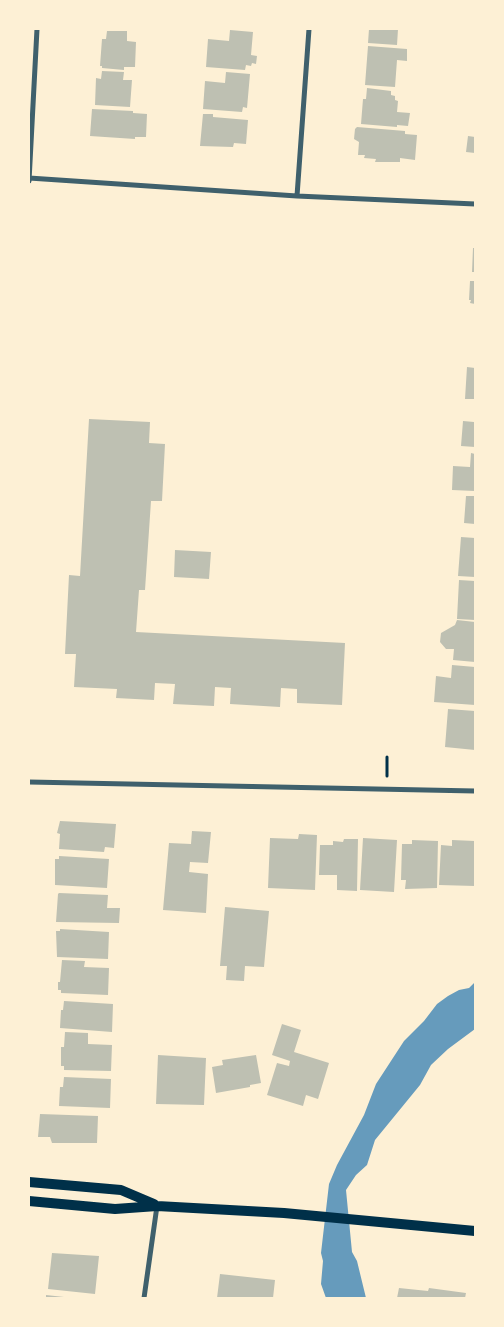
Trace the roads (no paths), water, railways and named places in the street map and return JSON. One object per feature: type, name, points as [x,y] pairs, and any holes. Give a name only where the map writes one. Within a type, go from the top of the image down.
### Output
[{"type":"main road","points":[[29,1182],[120,1190],[157,1206]]},
{"type":"main road","points":[[29,1201],[115,1209],[157,1206],[284,1213],[475,1231]]},
{"type":"street","points":[[37,29],[29,179],[297,196],[475,204]]},
{"type":"street","points":[[297,196],[309,29]]},
{"type":"street","points":[[29,782],[475,791]]},
{"type":"street","points":[[144,1298],[157,1206]]},
{"type":"water","points":[[475,982],[475,1029],[448,1049],[431,1065],[420,1085],[375,1140],[367,1165],[356,1175],[346,1190],[352,1252],[357,1261],[366,1298],[326,1298],[321,1284],[323,1261],[321,1253],[329,1184],[337,1165],[364,1115],[376,1084],[404,1041],[424,1021],[437,1004],[459,990],[469,988]]}]
